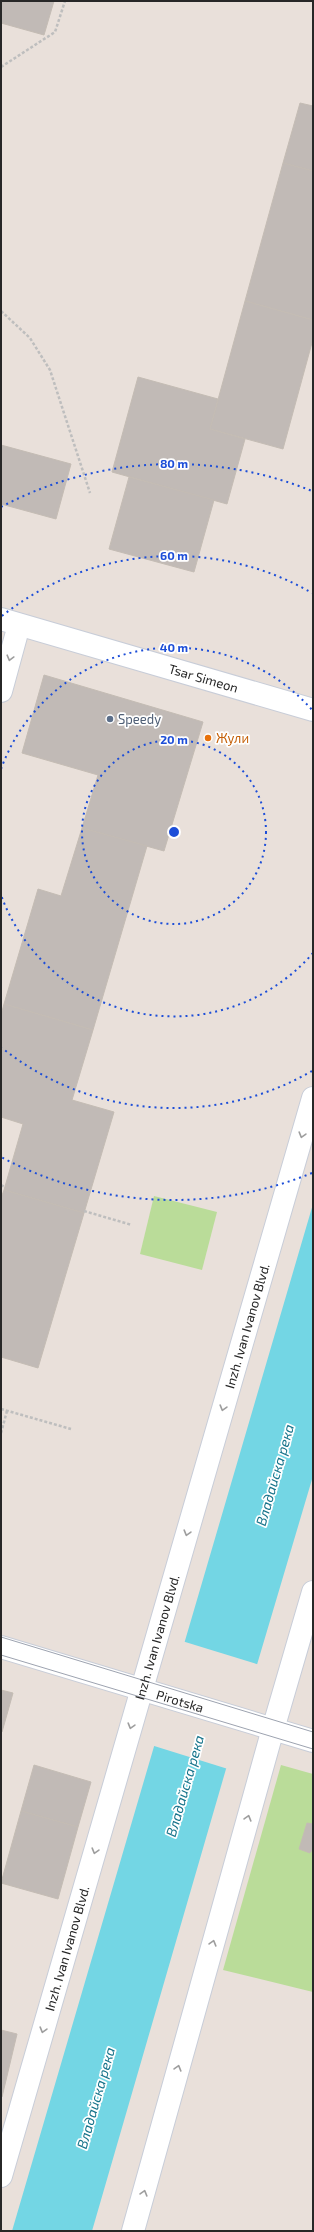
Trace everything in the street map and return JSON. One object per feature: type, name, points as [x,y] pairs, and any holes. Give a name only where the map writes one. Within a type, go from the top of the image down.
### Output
[{"type":"street","points":[[1,691],[10,622]]},
{"type":"street","name":"Tsar Simeon","points":[[10,622],[313,710]]},
{"type":"street","name":"Inzh. Ivan Ivanov Blvd.","points":[[1,2176],[149,1691],[313,1098]]},
{"type":"street","points":[[133,2231],[265,1726],[313,1592]]},
{"type":"street","name":"Pirotska","points":[[1,1647],[313,1740]]},
{"type":"path","points":[[1,67],[55,32],[65,1]]},
{"type":"path","points":[[1,311],[30,338],[50,370],[90,493]]},
{"type":"path","points":[[1,1185],[5,1186]]},
{"type":"path","points":[[84,1210],[132,1225]]},
{"type":"path","points":[[1,1409],[71,1429]]},
{"type":"path","points":[[1,1433],[7,1411]]},
{"type":"green space","points":[[154,1196],[217,1212],[202,1270],[140,1254]]},
{"type":"green space","points":[[281,1765],[313,1774],[313,1992],[223,1970]]},
{"type":"water","name":"Владайска река","points":[[313,1204],[313,1476],[92,2231],[12,2231]]},
{"type":"pier","points":[[182,1641],[260,1665],[228,1769],[151,1745]]},
{"type":"building","points":[[1,1],[54,1],[44,35],[1,23]]},
{"type":"building","points":[[300,103],[313,106],[313,171],[283,163]]},
{"type":"building","points":[[283,163],[313,171],[313,320],[245,301]]},
{"type":"building","points":[[245,301],[313,320],[313,339],[283,449],[210,429]]},
{"type":"building","points":[[138,377],[218,399],[210,429],[245,439],[227,504],[112,472]]},
{"type":"building","points":[[1,445],[71,464],[56,519],[1,504]]},
{"type":"building","points":[[129,477],[214,500],[194,572],[109,549]]},
{"type":"building","points":[[44,675],[203,722],[164,851],[82,828],[98,775],[22,753]]},
{"type":"building","points":[[82,828],[147,846],[93,1030],[4,1004],[38,889],[61,896]]},
{"type":"building","points":[[4,1004],[93,1030],[72,1100],[114,1112],[84,1213],[4,1190],[23,1124],[1,1117],[1,1015]]},
{"type":"building","points":[[4,1190],[84,1213],[38,1368],[1,1357],[1,1198]]},
{"type":"building","points":[[1,1690],[13,1693],[2,1732],[1,1732]]},
{"type":"building","points":[[34,1765],[91,1782],[78,1827],[21,1811]]},
{"type":"building","points":[[21,1811],[78,1827],[58,1899],[1,1883]]},
{"type":"building","points":[[307,1823],[313,1824],[313,1851],[310,1853],[299,1849]]},
{"type":"building","points":[[1,2030],[17,2034],[2,2097],[1,2096]]},
{"type":"tram line","points":[[1,1637],[313,1732]]},
{"type":"tram line","points":[[1,1655],[313,1749]]},
{"type":"place","name":"Speedy","points":[[110,719]]},
{"type":"place","name":"Жули","points":[[208,738]]}]
